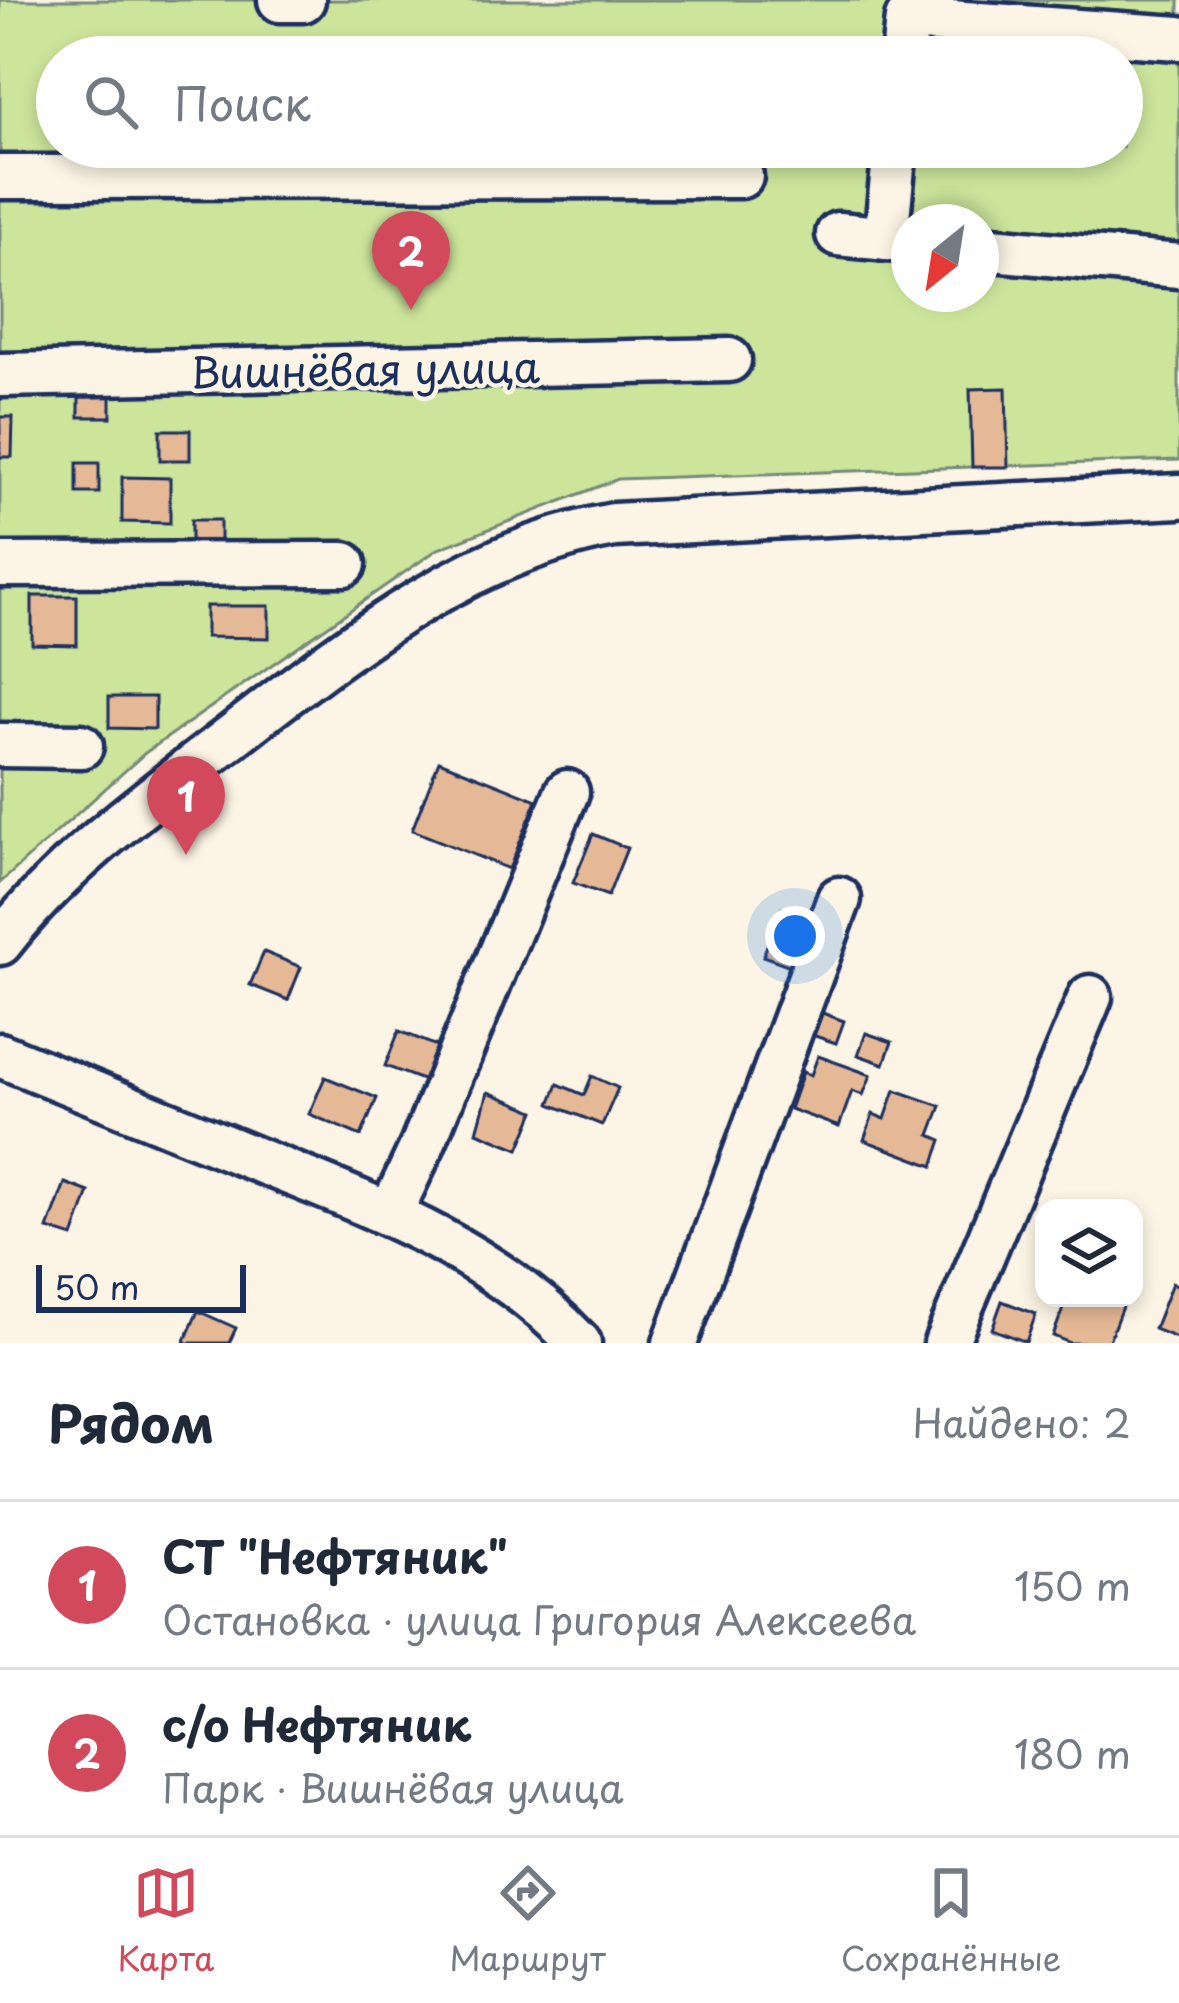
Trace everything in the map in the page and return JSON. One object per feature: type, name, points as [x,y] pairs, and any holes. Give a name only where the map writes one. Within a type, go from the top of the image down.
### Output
[{"type":"street","points":[[280,0],[303,0]]},
{"type":"street","points":[[905,36],[907,19],[1179,38]]},
{"type":"street","points":[[895,168],[896,204]]},
{"type":"street","points":[[0,177],[740,176]]},
{"type":"street","points":[[838,234],[891,239]]},
{"type":"street","points":[[999,250],[1179,266]]},
{"type":"street","name":"Вишнёвая улица","points":[[0,375],[729,360]]},
{"type":"street","points":[[0,943],[36,899],[97,842],[300,683],[399,613],[510,553],[562,535],[614,525],[1179,496]]},
{"type":"street","points":[[0,565],[344,564]]},
{"type":"street","points":[[0,745],[81,746]]},
{"type":"street","points":[[390,1214],[567,792]]},
{"type":"street","points":[[675,1343],[839,899]]},
{"type":"street","points":[[946,1343],[1090,997]]},
{"type":"street","points":[[0,1055],[390,1214],[489,1265],[579,1343]]},
{"type":"green space","points":[[0,0],[1179,0],[1179,460],[618,479],[438,549],[145,753],[0,883]]},
{"type":"building","points":[[79,383],[111,384],[111,417],[79,417]]},
{"type":"building","points":[[1006,388],[1008,467],[972,467],[970,389]]},
{"type":"building","points":[[0,417],[13,417],[12,457],[0,457]]},
{"type":"building","points":[[160,430],[190,430],[190,460],[160,460]]},
{"type":"building","points":[[77,463],[99,463],[99,493],[77,493]]},
{"type":"building","points":[[122,477],[170,478],[170,523],[122,522]]},
{"type":"building","points":[[191,520],[220,520],[220,546],[191,546]]},
{"type":"building","points":[[32,596],[77,596],[77,645],[32,644]]},
{"type":"building","points":[[206,606],[269,606],[269,638],[206,637]]},
{"type":"building","points":[[109,697],[155,697],[155,729],[109,728]]},
{"type":"building","points":[[439,761],[537,800],[509,869],[412,830]]},
{"type":"building","points":[[593,834],[627,848],[608,896],[573,883]]},
{"type":"building","points":[[781,908],[817,921],[799,969],[763,956]]},
{"type":"building","points":[[264,952],[301,967],[288,1000],[250,985]]},
{"type":"building","points":[[817,1011],[844,1021],[836,1043],[809,1034]]},
{"type":"building","points":[[399,1031],[447,1050],[433,1084],[385,1066]]},
{"type":"building","points":[[866,1033],[892,1042],[884,1064],[858,1055]]},
{"type":"building","points":[[818,1056],[871,1075],[863,1095],[852,1091],[839,1127],[790,1109],[803,1072],[811,1075]]},
{"type":"building","points":[[592,1076],[618,1088],[602,1125],[550,1104],[558,1084],[584,1095]]},
{"type":"building","points":[[325,1077],[377,1098],[361,1136],[309,1114]]},
{"type":"building","points":[[895,1090],[941,1106],[930,1135],[942,1140],[933,1166],[864,1140],[873,1114],[885,1119]]},
{"type":"building","points":[[488,1092],[535,1111],[519,1149],[477,1132]]},
{"type":"building","points":[[65,1183],[89,1192],[73,1237],[48,1229]]},
{"type":"building","points":[[1172,1283],[1179,1286],[1179,1339],[1154,1329]]},
{"type":"building","points":[[1002,1301],[1036,1314],[1026,1342],[992,1329]]},
{"type":"building","points":[[1064,1307],[1122,1307],[1108,1343],[1070,1343],[1053,1336]]},
{"type":"building","points":[[198,1311],[236,1328],[229,1343],[184,1343]]},
{"type":"place","name":"с/о Нефтяник","points":[[411,310]]},
{"type":"place","name":"СТ \"Нефтяник\"","points":[[186,855]]}]
